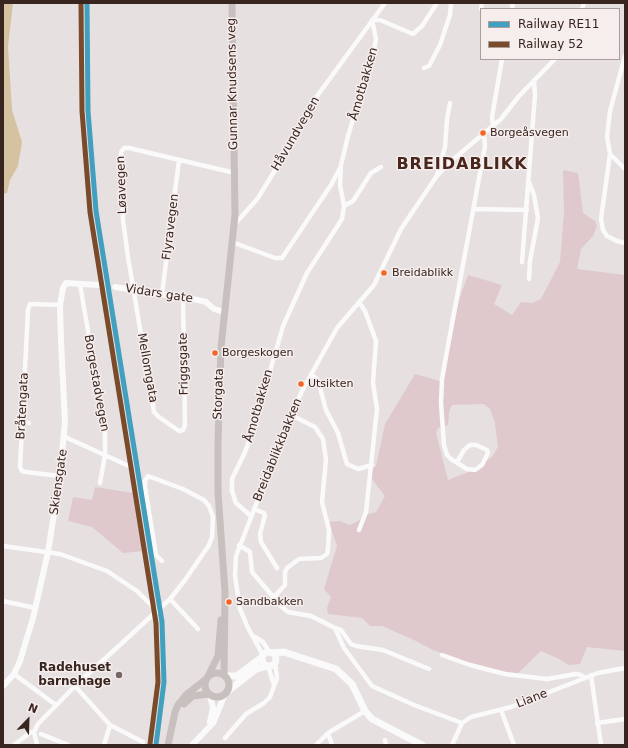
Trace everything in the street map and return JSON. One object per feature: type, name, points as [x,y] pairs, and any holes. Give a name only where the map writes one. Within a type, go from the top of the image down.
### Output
[{"type":"main road","name":"Gunnar Knudsens veg","points":[[232,3],[235,165]]},
{"type":"main road","name":"Storgata","points":[[225,675],[225,592],[218,474],[221,347],[234,225],[235,165]]},
{"type":"main road","name":"Storgata","points":[[207,679],[219,651],[223,576]]},
{"type":"main road","points":[[169,745],[178,705],[186,695],[215,673],[236,676],[270,657],[284,652],[332,667],[342,672],[352,684],[364,711],[377,723],[422,745]]},
{"type":"main road","points":[[268,666],[263,663],[270,657]]},
{"type":"main road","points":[[268,666],[270,657]]},
{"type":"main road","points":[[169,745],[178,714],[185,703],[193,696],[210,694],[217,697],[226,693],[252,671],[268,666]]},
{"type":"main road","points":[[225,675],[229,683],[226,693]]},
{"type":"main road","points":[[207,679],[205,685],[210,694]]},
{"type":"street","name":"Håvundvegen","points":[[234,225],[258,198],[286,152],[312,103],[385,3]]},
{"type":"street","points":[[372,20],[380,20],[413,34],[422,26],[437,3]]},
{"type":"street","points":[[424,68],[429,66],[440,45],[450,15],[451,3]]},
{"type":"street","name":"Åmotbakken","points":[[251,516],[236,502],[232,491],[232,479],[246,452],[283,326],[307,273],[339,226],[344,206],[340,185],[341,165],[348,136],[374,50],[376,39],[372,20]]},
{"type":"street","points":[[625,56],[610,112],[607,137],[610,154],[601,225],[606,236],[625,243]]},
{"type":"street","points":[[493,126],[492,117],[502,60]]},
{"type":"street","name":"Breidablikkbakken","points":[[270,657],[253,636],[243,616],[236,586],[235,562],[239,545],[291,415],[332,336],[374,285],[401,230],[436,177],[450,162],[493,126],[554,60]]},
{"type":"street","points":[[522,262],[535,95],[534,81]]},
{"type":"street","points":[[436,177],[445,147],[446,119],[450,103]]},
{"type":"street","points":[[457,462],[464,450],[470,445],[476,445],[487,450],[488,453],[482,465],[475,470],[467,468],[457,462],[444,451],[441,390],[485,146],[484,134]]},
{"type":"street","name":"Løavegen","points":[[132,290],[123,220],[121,150],[129,148],[235,173]]},
{"type":"street","points":[[610,154],[625,169]]},
{"type":"street","name":"Flyravegen","points":[[162,294],[179,160]]},
{"type":"street","points":[[232,242],[275,258],[282,258],[331,185],[341,165]]},
{"type":"street","points":[[344,206],[353,201],[372,171],[381,167]]},
{"type":"street","points":[[528,181],[533,191],[538,218],[530,261],[529,280]]},
{"type":"street","points":[[474,209],[527,210]]},
{"type":"street","points":[[80,284],[99,285]]},
{"type":"street","name":"Skiensgate","points":[[3,686],[14,674],[26,644],[48,552],[65,437],[60,305],[64,285],[80,284]]},
{"type":"street","name":"Borgestadvegen","points":[[80,284],[104,421],[105,455],[100,483]]},
{"type":"street","name":"Vidars gate","points":[[115,287],[206,302],[214,309],[224,312]]},
{"type":"street","name":"Mellomgata","points":[[132,290],[154,412],[177,431],[183,430]]},
{"type":"street","name":"Friggsgate","points":[[183,297],[185,425],[183,430]]},
{"type":"street","points":[[358,530],[366,512],[377,415],[373,384],[376,341],[365,311],[359,302]]},
{"type":"street","name":"Bråtengata","points":[[60,305],[30,304],[28,310],[21,420],[20,467],[22,471],[60,476]]},
{"type":"street","points":[[311,374],[318,380],[326,410],[338,433],[347,464],[358,469],[372,465]]},
{"type":"street","points":[[273,598],[285,585],[286,568],[299,559],[316,559],[327,554],[329,530],[322,502],[326,460],[323,439],[315,427],[291,415]]},
{"type":"street","points":[[21,420],[30,423]]},
{"type":"street","points":[[65,437],[131,467]]},
{"type":"street","points":[[14,745],[31,732],[34,732],[44,717],[75,686],[158,612],[185,580],[209,545],[212,537],[213,517],[209,506],[204,500],[183,489],[148,476],[145,487],[156,555],[162,561]]},
{"type":"street","points":[[254,509],[264,513],[265,515],[260,538],[263,547],[277,568]]},
{"type":"street","points":[[239,545],[250,552],[252,572],[273,598],[288,612],[311,616],[341,630],[351,644],[383,650],[429,669]]},
{"type":"street","points":[[3,546],[48,552],[79,560],[107,571],[136,591],[158,612]]},
{"type":"street","points":[[170,599],[198,629]]},
{"type":"street","points":[[3,601],[35,608]]},
{"type":"street","points":[[336,628],[344,648],[372,686],[414,705],[462,723],[452,745]]},
{"type":"street","name":"Breidablikkbakken","points":[[253,636],[263,642],[270,657]]},
{"type":"street","points":[[442,655],[505,674],[547,679],[576,674],[585,678]]},
{"type":"street","points":[[225,738],[246,714],[267,701],[277,678],[270,657]]},
{"type":"street","points":[[268,666],[274,685]]},
{"type":"street","name":"Liane","points":[[462,723],[471,717],[501,710],[585,678],[625,668]]},
{"type":"street","points":[[14,674],[56,705]]},
{"type":"street","points":[[591,676],[601,745]]},
{"type":"street","points":[[75,686],[110,725],[143,742]]},
{"type":"street","points":[[192,745],[213,722],[226,693]]},
{"type":"street","points":[[207,729],[213,712],[210,694]]},
{"type":"street","points":[[501,710],[514,745]]},
{"type":"street","points":[[316,745],[328,734],[364,711]]},
{"type":"street","points":[[597,723],[625,719]]},
{"type":"street","points":[[104,745],[110,725]]},
{"type":"street","points":[[34,732],[37,745]]},
{"type":"street","points":[[42,734],[68,745]]},
{"type":"street","points":[[328,734],[332,745]]},
{"type":"shaded area","points":[[3,3],[13,3],[8,47],[12,110],[22,142],[18,166],[10,180],[7,193],[3,194]]},
{"type":"shaded area","points":[[563,170],[578,173],[583,213],[595,221],[597,226],[593,236],[581,249],[577,269],[625,275],[625,651],[587,647],[580,664],[568,665],[561,660],[541,651],[516,675],[480,667],[433,650],[382,626],[370,626],[362,618],[328,614],[327,608],[331,597],[324,589],[337,546],[329,522],[339,521],[350,525],[360,520],[362,516],[376,512],[385,496],[371,478],[371,469],[376,466],[385,424],[415,374],[440,381],[446,350],[460,297],[468,275],[502,285],[494,304],[512,315],[521,302],[532,303],[541,299],[560,262],[564,212]],"holes":[[[484,404],[490,409],[495,423],[498,447],[492,457],[471,471],[448,480],[436,433],[438,428],[448,425],[449,412],[452,405]]]},
{"type":"shaded area","points":[[95,487],[133,493],[144,551],[123,553],[92,527],[68,521],[73,497],[92,500]]},
{"type":"rail line","name":"52","points":[[81,3],[82,111],[90,212],[156,623],[158,682],[150,744]]},
{"type":"rail line","name":"RE11","points":[[87,3],[88,111],[96,211],[162,622],[164,682],[156,745]]},
{"type":"place","name":"Borgeåsvegen","points":[[483,133]]},
{"type":"place","name":"Breidablikk","points":[[384,273]]},
{"type":"place","name":"Borgeskogen","points":[[215,353]]},
{"type":"place","name":"Utsikten","points":[[301,384]]},
{"type":"place","name":"Sandbakken","points":[[229,602]]},
{"type":"place","name":"Radehuset barnehage","points":[[119,675]]},
{"type":"district","name":"BREIDABLIKK","points":[[462,165]]}]
